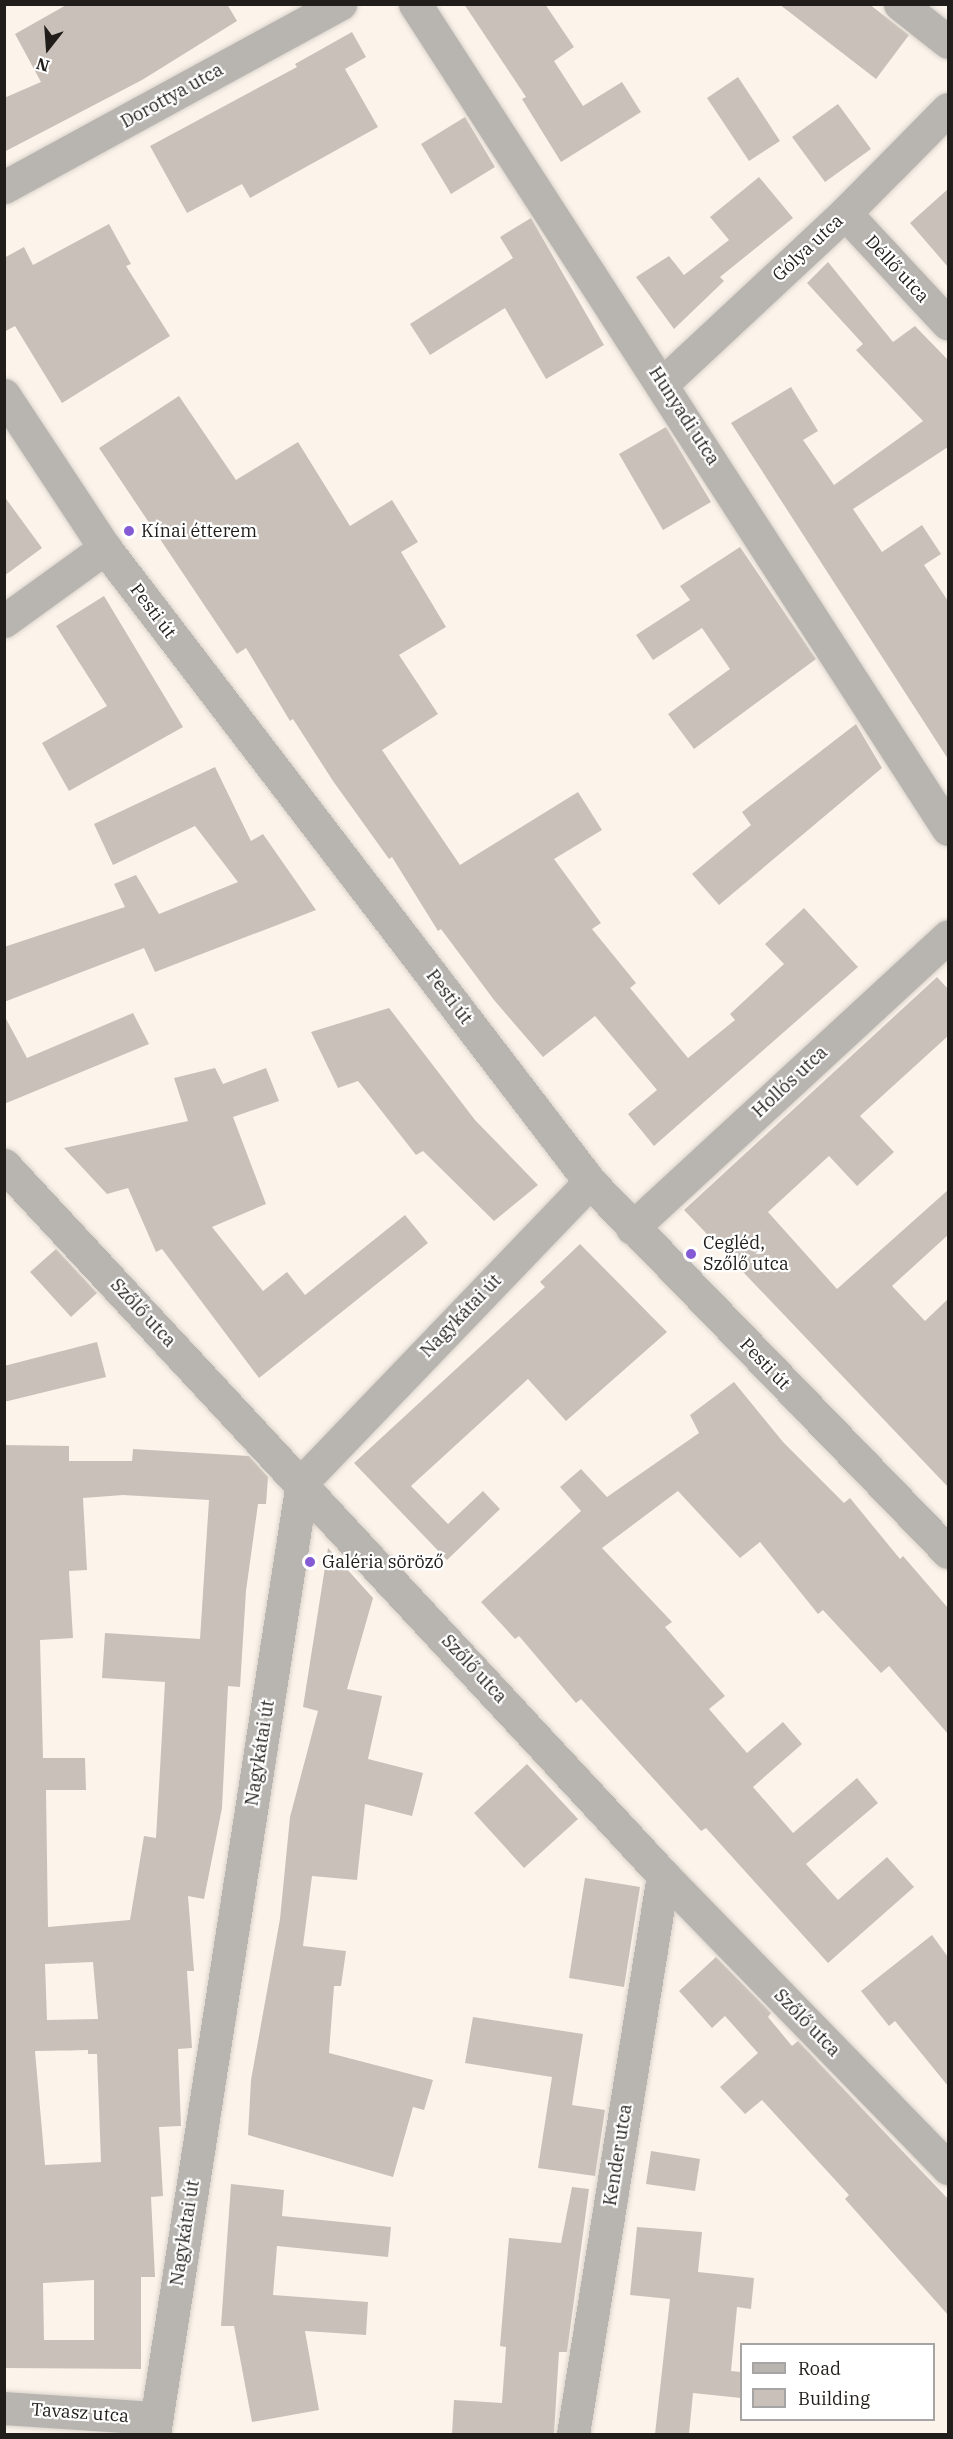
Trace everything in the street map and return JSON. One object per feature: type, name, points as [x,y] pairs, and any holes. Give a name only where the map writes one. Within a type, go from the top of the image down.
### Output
[{"type":"street","name":"Dorottya utca","points":[[4,187],[340,4]]},
{"type":"street","name":"Hunyadi utca","points":[[415,4],[663,383],[948,829]]},
{"type":"street","points":[[900,4],[948,42]]},
{"type":"street","name":"Gólya utca","points":[[663,383],[845,213],[948,109]]},
{"type":"street","name":"Déllő utca","points":[[845,213],[948,324]]},
{"type":"street","name":"Pesti út","points":[[4,395],[105,548],[590,1182],[632,1228],[948,1552]]},
{"type":"street","points":[[4,621],[105,548]]},
{"type":"street","name":"Hollós utca","points":[[632,1228],[948,937]]},
{"type":"street","name":"Szőlő utca","points":[[4,1165],[302,1482],[663,1875],[948,2168]]},
{"type":"street","name":"Nagykátai út","points":[[155,2426],[302,1482],[590,1182]]},
{"type":"street","name":"Kender utca","points":[[573,2434],[663,1875]]},
{"type":"street","name":"Tavasz utca","points":[[4,2408],[155,2426]]},
{"type":"building","points":[[68,4],[227,4],[237,21],[142,80],[4,152],[4,98],[41,82],[15,34]]},
{"type":"building","points":[[464,4],[545,4],[574,47],[554,61],[583,106],[622,82],[641,112],[561,162],[522,99],[526,97]]},
{"type":"building","points":[[779,4],[869,4],[909,35],[876,79]]},
{"type":"building","points":[[352,32],[366,57],[345,69],[378,127],[250,198],[242,184],[187,213],[150,146],[297,67],[295,64]]},
{"type":"building","points":[[738,77],[780,141],[749,161],[707,98]]},
{"type":"building","points":[[838,104],[871,149],[825,182],[792,137]]},
{"type":"building","points":[[465,117],[495,167],[451,194],[421,144]]},
{"type":"building","points":[[759,177],[793,218],[720,277],[724,281],[674,329],[636,277],[669,256],[684,275],[729,240],[710,217]]},
{"type":"building","points":[[948,189],[948,267],[910,223]]},
{"type":"building","points":[[531,218],[604,345],[546,379],[505,308],[430,355],[410,324],[513,258],[500,237]]},
{"type":"building","points":[[109,224],[131,264],[126,266],[170,336],[62,403],[15,326],[4,332],[4,258],[24,247],[33,265]]},
{"type":"building","points":[[828,262],[893,342],[915,326],[948,360],[948,447],[853,509],[882,552],[922,525],[941,554],[924,565],[948,601],[948,759],[731,423],[791,387],[818,431],[803,440],[834,485],[923,421],[856,350],[863,344],[807,283]]},
{"type":"building","points":[[179,396],[236,480],[298,442],[350,526],[392,500],[418,542],[401,552],[446,627],[399,655],[438,714],[382,750],[460,865],[578,792],[602,830],[554,859],[601,923],[592,929],[636,983],[630,988],[688,1058],[735,1020],[730,1014],[784,964],[765,944],[804,908],[858,967],[654,1146],[628,1114],[657,1090],[595,1016],[543,1057],[494,1000],[441,929],[438,931],[392,857],[389,859],[333,781],[293,719],[290,721],[246,648],[237,654],[99,448]]},
{"type":"building","points":[[666,427],[711,502],[663,530],[619,454]]},
{"type":"building","points":[[4,496],[42,548],[4,576]]},
{"type":"building","points":[[740,547],[816,659],[694,749],[668,714],[730,669],[702,628],[653,660],[636,635],[690,600],[680,586]]},
{"type":"building","points":[[104,596],[183,727],[69,791],[42,743],[107,706],[56,626]]},
{"type":"building","points":[[856,724],[882,768],[719,905],[692,874],[751,825],[742,812]]},
{"type":"building","points":[[215,767],[251,841],[263,834],[316,910],[155,972],[144,948],[4,1002],[4,947],[125,907],[114,884],[136,875],[159,914],[238,882],[195,826],[113,865],[94,824]]},
{"type":"building","points":[[937,977],[948,989],[948,1036],[860,1116],[894,1152],[857,1186],[829,1156],[768,1212],[837,1289],[948,1190],[948,1235],[892,1286],[925,1321],[948,1299],[948,1487],[684,1210]]},
{"type":"building","points":[[389,1008],[475,1120],[538,1185],[494,1221],[423,1151],[416,1155],[358,1081],[338,1088],[311,1032]]},
{"type":"building","points":[[133,1013],[149,1044],[4,1104],[4,1015],[27,1058]]},
{"type":"building","points":[[215,1068],[223,1084],[266,1068],[279,1101],[233,1117],[266,1204],[212,1227],[263,1291],[287,1272],[305,1295],[405,1215],[428,1243],[259,1378],[162,1249],[156,1252],[128,1188],[107,1194],[64,1148],[188,1121],[174,1078]]},
{"type":"building","points":[[580,1244],[667,1332],[566,1421],[528,1379],[411,1486],[448,1524],[483,1491],[500,1509],[447,1560],[354,1463],[545,1287],[540,1282]]},
{"type":"building","points":[[56,1249],[97,1293],[71,1317],[30,1272]]},
{"type":"building","points":[[97,1342],[106,1377],[4,1402],[4,1366]]},
{"type":"building","points":[[734,1382],[783,1442],[844,1503],[850,1498],[900,1559],[903,1556],[948,1608],[948,1734],[889,1666],[881,1673],[823,1610],[818,1614],[760,1542],[740,1558],[678,1491],[602,1548],[672,1622],[665,1627],[725,1696],[709,1709],[747,1753],[783,1722],[802,1744],[753,1787],[793,1833],[857,1778],[878,1803],[806,1864],[838,1900],[887,1857],[914,1887],[828,1963],[706,1828],[701,1831],[581,1699],[576,1703],[519,1636],[515,1639],[481,1602],[581,1511],[560,1487],[581,1469],[607,1497],[699,1433],[690,1415]]},
{"type":"building","points":[[4,1445],[69,1446],[69,1461],[132,1461],[133,1449],[249,1456],[268,1477],[266,1504],[258,1504],[246,1591],[240,1687],[228,1686],[222,1808],[204,1899],[188,1896],[194,1971],[187,1971],[192,2048],[178,2049],[181,2126],[159,2127],[163,2196],[151,2197],[155,2277],[141,2277],[141,2369],[4,2368]],"holes":[[[123,1495],[209,1500],[200,1639],[105,1633],[102,1678],[165,1682],[156,1838],[144,1836],[130,1920],[48,1927],[46,1790],[86,1790],[85,1758],[43,1758],[40,1640],[73,1638],[69,1571],[87,1570],[83,1498]],[[93,1962],[98,2019],[47,2020],[45,1964]],[[88,2050],[88,2054],[97,2054],[101,2162],[45,2165],[35,2051]],[[94,2280],[94,2340],[44,2340],[43,2283]]]},
{"type":"building","points":[[328,1548],[373,1598],[347,1689],[382,1696],[368,1759],[423,1773],[412,1816],[365,1804],[357,1880],[312,1876],[303,1946],[346,1951],[341,1986],[334,1986],[329,2053],[433,2080],[424,2110],[413,2107],[393,2177],[248,2135],[251,2080],[280,1919],[290,1817],[318,1711],[303,1707]]},
{"type":"building","points":[[527,1764],[578,1819],[524,1868],[474,1813]]},
{"type":"building","points":[[585,1878],[640,1887],[624,1987],[569,1978]]},
{"type":"building","points":[[932,1935],[948,1957],[948,2086],[895,2021],[889,2026],[861,1991]]},
{"type":"building","points":[[716,1957],[771,2013],[768,2017],[792,2046],[798,2041],[948,2199],[948,2315],[845,2199],[849,2195],[762,2100],[745,2114],[720,2087],[758,2053],[725,2016],[712,2028],[679,1991]]},
{"type":"building","points":[[473,2017],[583,2034],[572,2105],[605,2110],[595,2176],[538,2168],[552,2077],[465,2063]]},
{"type":"building","points":[[651,2151],[700,2159],[695,2191],[646,2184]]},
{"type":"building","points":[[231,2184],[284,2190],[282,2216],[391,2227],[388,2257],[277,2246],[273,2295],[368,2302],[366,2335],[305,2331],[319,2410],[252,2422],[234,2326],[221,2326]]},
{"type":"building","points":[[572,2187],[589,2189],[567,2352],[559,2352],[554,2434],[452,2434],[454,2400],[502,2403],[506,2347],[500,2346],[509,2238],[561,2243]]},
{"type":"building","points":[[637,2227],[702,2232],[698,2272],[754,2278],[751,2309],[737,2307],[731,2371],[740,2372],[740,2398],[693,2393],[689,2434],[655,2434],[670,2299],[630,2295]]},
{"type":"place","name":"Kínai étterem","points":[[129,531]]},
{"type":"place","name":"Cegléd, Szőlő utca","points":[[691,1254]]},
{"type":"place","name":"Galéria söröző","points":[[310,1562]]}]
